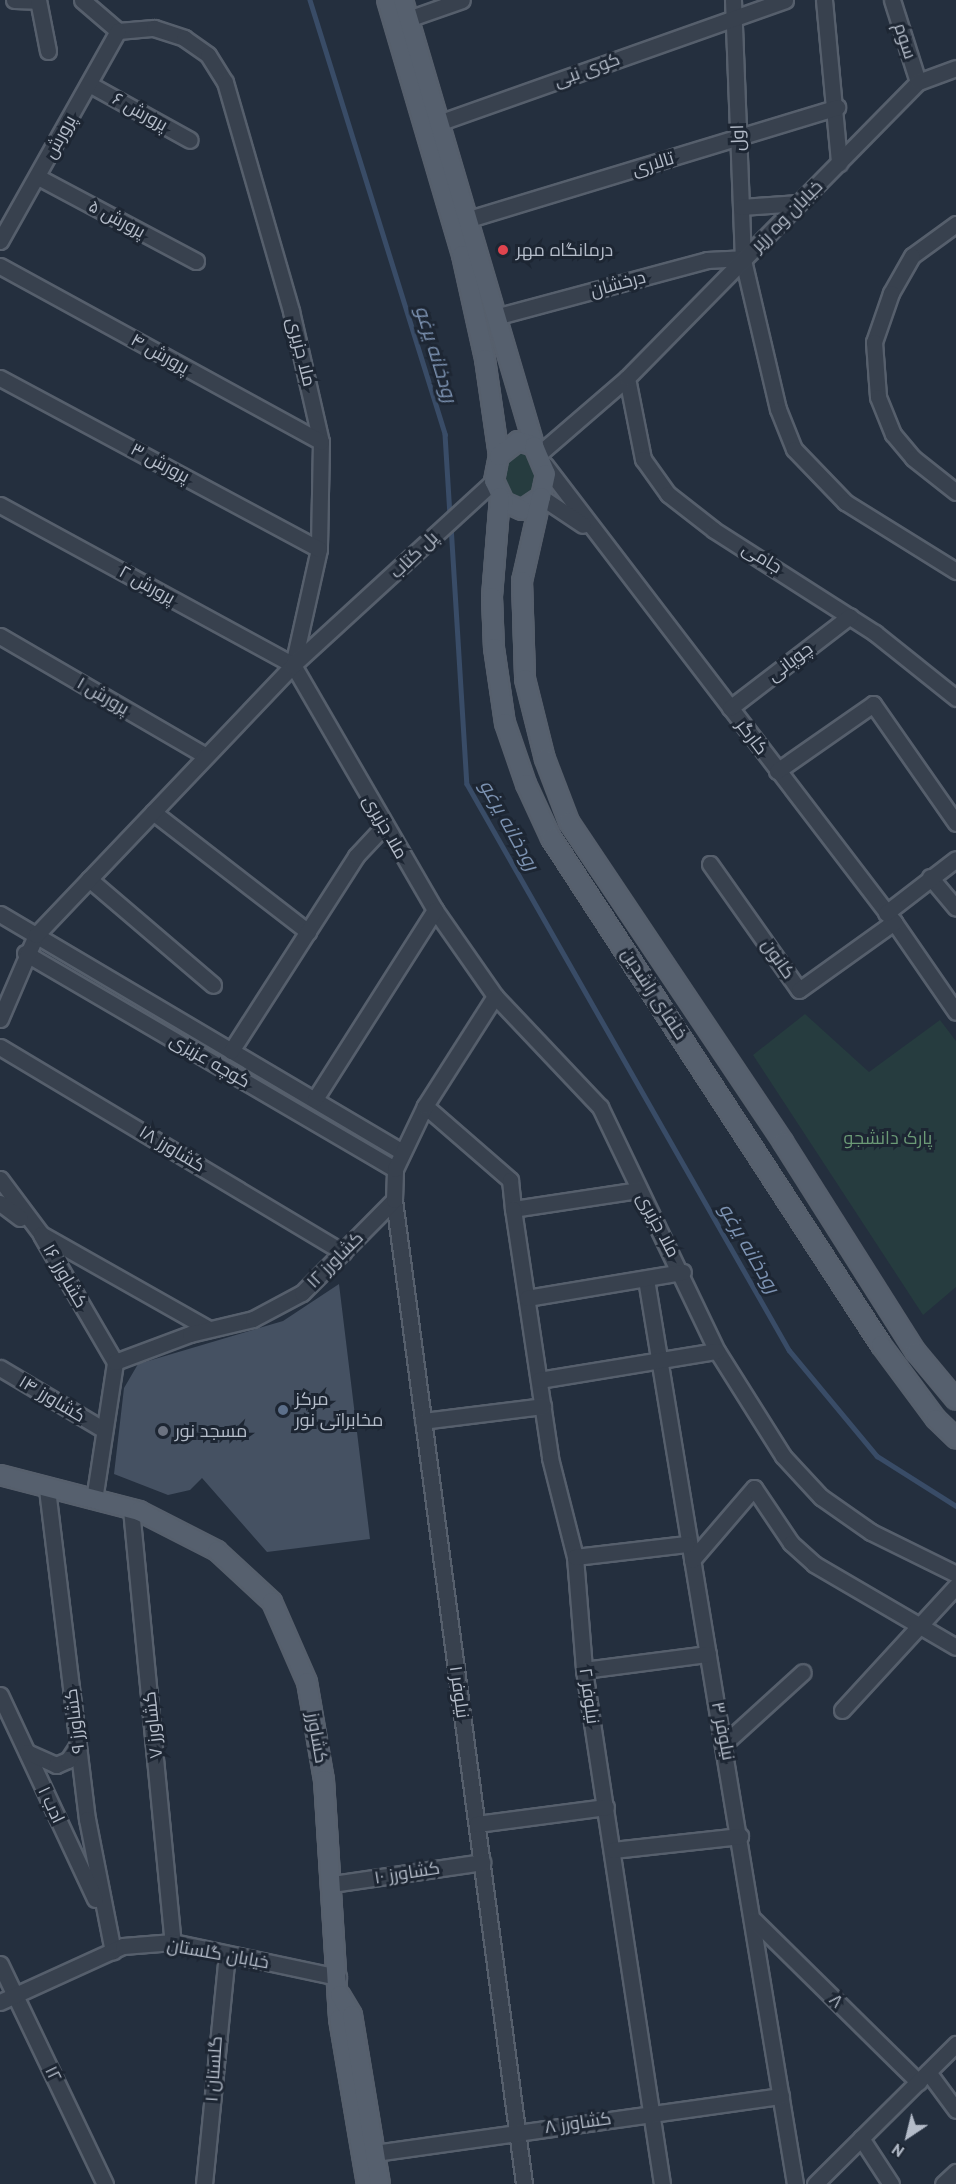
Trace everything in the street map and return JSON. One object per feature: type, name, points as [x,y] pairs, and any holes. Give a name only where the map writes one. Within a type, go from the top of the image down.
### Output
[{"type":"main road","points":[[387,0],[462,255],[485,358],[499,456],[497,489],[522,510],[541,497]]},
{"type":"main road","points":[[403,0],[441,122],[495,317],[540,455],[541,497],[522,581],[525,679],[545,759],[569,822],[783,1142],[916,1352],[956,1400]]},
{"type":"main road","points":[[499,456],[518,441],[540,455]]},
{"type":"main road","name":"خلفای راشدین","points":[[497,489],[494,648],[505,723],[546,827],[881,1345],[936,1419],[956,1438]]},
{"type":"main road","name":"کشاورز","points":[[0,1475],[131,1509],[217,1551],[272,1602],[307,1682],[324,1780],[340,1995],[339,2019],[366,2184]]},
{"type":"main road","points":[[340,1995],[352,2015],[380,2184]]},
{"type":"street","points":[[14,0],[38,0],[48,51]]},
{"type":"street","points":[[82,0],[118,31]]},
{"type":"street","points":[[408,19],[462,0]]},
{"type":"street","name":"اول","points":[[733,0],[743,259],[766,371],[794,449],[845,502],[956,570]]},
{"type":"street","name":"کوی نبی","points":[[441,122],[785,0]]},
{"type":"street","points":[[824,0],[837,107],[839,163]]},
{"type":"street","name":"سوم","points":[[892,0],[918,82]]},
{"type":"street","name":"ملا جزیری","points":[[118,31],[154,28],[184,38],[208,55],[225,82],[291,311],[321,442],[319,549],[293,665],[384,826],[435,910],[495,996],[600,1107],[639,1190],[683,1272],[717,1351],[783,1456],[821,1497],[871,1532],[956,1574]]},
{"type":"street","name":"پرورش","points":[[0,240],[38,177],[118,31]]},
{"type":"street","name":"خیابان وه رزیر","points":[[540,455],[627,378],[918,82],[956,68]]},
{"type":"street","name":"پرورش ۶","points":[[89,84],[190,140]]},
{"type":"street","name":"تالاری","points":[[469,219],[837,107]]},
{"type":"street","name":"پرورش ۵","points":[[38,177],[196,261]]},
{"type":"street","points":[[741,207],[799,203]]},
{"type":"street","points":[[954,221],[912,256],[891,293],[874,342],[878,398],[893,434],[913,458],[956,492]]},
{"type":"street","name":"درخشان","points":[[495,317],[707,260],[743,259]]},
{"type":"street","name":"پرورش ۴","points":[[0,266],[321,442]]},
{"type":"street","name":"پرورش ۳","points":[[0,378],[319,549]]},
{"type":"street","name":"جامی","points":[[627,378],[642,459],[668,494],[714,530],[850,616],[956,698]]},
{"type":"street","name":"کارگر","points":[[540,455],[597,536],[890,917],[956,1012]]},
{"type":"street","name":"پل کتاب","points":[[0,1019],[25,953],[36,935],[293,665],[369,598],[458,513],[497,489]]},
{"type":"street","points":[[541,497],[597,536]]},
{"type":"street","name":"پرورش ۲","points":[[0,505],[293,665]]},
{"type":"street","name":"چوپانی","points":[[730,708],[850,616]]},
{"type":"street","name":"پرورش ۱","points":[[0,636],[206,756]]},
{"type":"street","points":[[777,771],[873,704],[956,823]]},
{"type":"street","points":[[153,812],[308,932]]},
{"type":"street","points":[[231,1051],[356,856],[384,826]]},
{"type":"street","points":[[890,917],[930,877],[956,860]]},
{"type":"street","name":"کانون","points":[[710,864],[799,990],[890,917]]},
{"type":"street","points":[[930,877],[956,908]]},
{"type":"street","points":[[89,879],[213,985]]},
{"type":"street","points":[[315,1099],[435,910]]},
{"type":"street","points":[[0,914],[402,1152]]},
{"type":"street","name":"کوچه عزیزی","points":[[25,953],[395,1169]]},
{"type":"street","points":[[394,1200],[395,1169],[424,1106],[495,996]]},
{"type":"street","name":"کشاورز ۱۸","points":[[0,1047],[343,1252]]},
{"type":"street","name":"نیلوفر ۲","points":[[424,1106],[510,1180],[550,1458],[575,1557],[584,1670],[654,2113],[662,2184]]},
{"type":"street","points":[[0,1179],[41,1234],[209,1329]]},
{"type":"street","points":[[513,1209],[639,1190]]},
{"type":"street","name":"کشاورز ۱۲","points":[[115,1362],[209,1329],[253,1319],[302,1293],[394,1200]]},
{"type":"street","name":"نیلوفر ۱","points":[[394,1200],[524,2184]]},
{"type":"street","name":"کشاورز ۱۶","points":[[0,1203],[41,1234],[115,1362]]},
{"type":"street","points":[[527,1298],[646,1280],[683,1272]]},
{"type":"street","name":"نیلوفر ۳","points":[[646,1280],[686,1544],[692,1560],[741,1836],[795,2184]]},
{"type":"street","points":[[539,1380],[717,1351]]},
{"type":"street","points":[[93,1500],[115,1362]]},
{"type":"street","name":"کشاورز ۱۴","points":[[0,1368],[104,1431]]},
{"type":"street","points":[[423,1421],[543,1406]]},
{"type":"street","points":[[692,1560],[754,1488],[791,1543],[814,1564],[956,1647]]},
{"type":"street","name":"کشاورز ۹","points":[[47,1489],[77,1746],[102,1916],[112,1951]]},
{"type":"street","name":"کشاورز ۷","points":[[131,1509],[173,1941]]},
{"type":"street","points":[[575,1557],[686,1544]]},
{"type":"street","points":[[842,1710],[956,1586]]},
{"type":"street","points":[[584,1670],[708,1654]]},
{"type":"street","points":[[725,1743],[803,1672]]},
{"type":"street","name":"ادب ۱","points":[[0,1695],[102,1916]]},
{"type":"street","points":[[27,1752],[56,1765],[68,1760],[77,1746]]},
{"type":"street","points":[[477,1824],[606,1807]]},
{"type":"street","points":[[613,1850],[741,1836]]},
{"type":"street","name":"کشاورز ۱۰","points":[[332,1884],[482,1862]]},
{"type":"street","name":"۸","points":[[754,1920],[956,2110]]},
{"type":"street","name":"خیابان گلستان","points":[[0,2002],[112,1951],[173,1941],[338,1977]]},
{"type":"street","name":"گلستان ۱","points":[[204,2184],[227,1954]]},
{"type":"street","name":"۱۲","points":[[0,1965],[105,2184]]},
{"type":"street","points":[[815,2184],[956,2044]]},
{"type":"street","name":"کشاورز ۸","points":[[375,2153],[781,2096]]},
{"type":"street","points":[[861,2138],[891,2184]]},
{"type":"street","points":[[943,2184],[956,2172]]},
{"type":"green space","points":[[515,449],[527,450],[539,476],[536,490],[526,499],[511,495],[504,485],[502,472]]},
{"type":"green space","name":"پارک دانشجو","points":[[805,1014],[869,1072],[940,1020],[956,1041],[956,1287],[923,1315],[753,1055]]},
{"type":"building","name":"مرکز مخابراتی نور","points":[[339,1284],[370,1539],[267,1552],[202,1478],[190,1490],[168,1495],[114,1474],[124,1388],[138,1364],[283,1321]]},
{"type":"waterway","name":"رودخانه یرغو","points":[[310,0],[445,434],[450,516]]},
{"type":"waterway","name":"رودخانه یرغو","points":[[451,525],[467,784],[789,1350],[877,1456],[956,1506]]},
{"type":"place","name":"درمانگاه مهر","points":[[503,250]]},
{"type":"place","name":"مرکز مخابراتی نور","points":[[283,1410]]},
{"type":"place","name":"مسجد نور","points":[[163,1431]]}]
